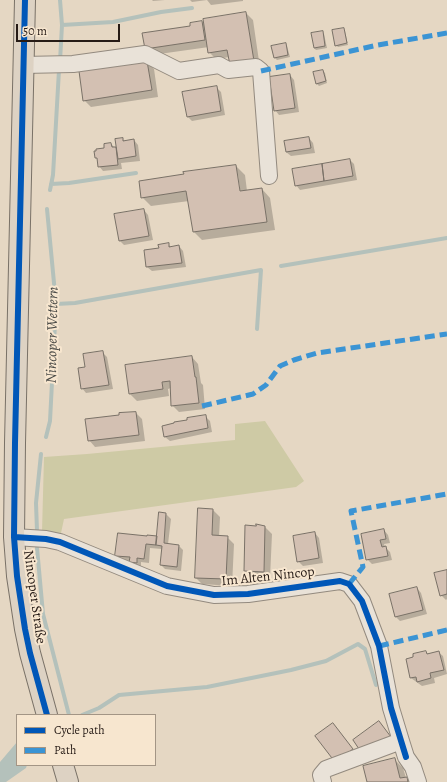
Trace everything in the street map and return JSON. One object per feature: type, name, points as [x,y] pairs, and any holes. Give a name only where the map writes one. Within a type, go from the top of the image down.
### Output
[{"type":"main road","name":"Nincoper Straße","points":[[25,0],[14,537],[17,576],[25,628],[47,714]]},
{"type":"main road","points":[[63,766],[68,782]]},
{"type":"street","points":[[23,65],[73,64],[145,54],[179,71],[219,65],[228,70],[256,67],[261,71],[269,176]]},
{"type":"street","name":"Im Alten Nincop","points":[[14,537],[46,539],[60,542],[167,586],[214,595],[248,594],[340,581],[349,584],[362,601],[379,646],[391,708],[406,757],[413,768],[418,782]]},
{"type":"street","points":[[323,782],[321,775],[326,769],[401,741]]},
{"type":"shaded area","points":[[265,421],[304,481],[296,487],[64,519],[61,533],[42,532],[44,457],[235,440],[235,424]]},
{"type":"shaded area","points":[[16,743],[16,766],[27,766],[6,782],[0,782],[0,762]]},
{"type":"building","points":[[246,12],[254,61],[230,65],[227,50],[208,53],[203,19]]},
{"type":"building","points":[[202,21],[205,40],[145,49],[142,33],[190,26],[190,23]]},
{"type":"building","points":[[344,28],[347,43],[335,46],[332,30]]},
{"type":"building","points":[[323,31],[325,46],[314,48],[311,33]]},
{"type":"building","points":[[286,43],[288,55],[274,58],[271,46]]},
{"type":"building","points":[[147,61],[152,90],[83,101],[79,71]]},
{"type":"building","points":[[323,70],[326,81],[316,84],[313,72]]},
{"type":"building","points":[[290,74],[295,108],[274,111],[269,77]]},
{"type":"building","points":[[217,86],[221,111],[187,117],[182,92]]},
{"type":"building","points":[[309,137],[311,148],[286,152],[284,141]]},
{"type":"building","points":[[123,138],[123,141],[134,139],[136,156],[118,159],[115,139]]},
{"type":"building","points":[[111,143],[112,147],[116,147],[118,165],[98,167],[97,158],[95,158],[94,151],[96,151],[96,149],[104,148],[104,144]]},
{"type":"building","points":[[350,159],[353,176],[324,181],[322,164]]},
{"type":"building","points":[[322,164],[324,181],[295,186],[292,169]]},
{"type":"building","points":[[236,165],[240,191],[262,188],[267,222],[193,232],[186,191],[141,198],[139,181],[184,174],[183,172]]},
{"type":"building","points":[[144,209],[149,236],[119,241],[114,214]]},
{"type":"building","points":[[169,243],[169,247],[179,245],[182,263],[146,267],[144,250],[159,248],[158,245]]},
{"type":"building","points":[[103,351],[109,385],[81,389],[78,368],[85,367],[83,354]]},
{"type":"building","points":[[192,356],[199,403],[171,406],[170,381],[162,382],[163,389],[129,394],[125,365]]},
{"type":"building","points":[[136,412],[139,435],[88,441],[85,419],[119,415],[119,413]]},
{"type":"building","points":[[206,415],[208,428],[164,437],[162,426],[187,420],[187,418]]},
{"type":"building","points":[[198,508],[213,509],[212,535],[228,536],[226,579],[195,578]]},
{"type":"building","points":[[159,512],[166,513],[164,543],[179,545],[177,567],[160,565],[162,546],[156,545]]},
{"type":"building","points":[[256,524],[265,526],[264,572],[244,571],[245,525],[256,526]]},
{"type":"building","points":[[384,529],[386,539],[380,540],[382,547],[386,546],[388,556],[366,560],[361,534]]},
{"type":"building","points":[[315,532],[319,558],[297,562],[293,536]]},
{"type":"building","points":[[118,533],[157,536],[156,545],[146,544],[144,559],[137,558],[137,563],[129,562],[130,557],[115,556]]},
{"type":"building","points":[[447,570],[447,594],[440,596],[434,573]]},
{"type":"building","points":[[417,587],[423,610],[395,617],[389,594]]},
{"type":"building","points":[[426,651],[427,654],[439,651],[444,670],[430,673],[431,678],[417,682],[416,677],[410,678],[406,659],[413,657],[413,654]]},
{"type":"building","points":[[379,721],[391,737],[361,752],[353,740]]},
{"type":"building","points":[[333,723],[353,749],[335,762],[315,736]]},
{"type":"building","points":[[395,758],[400,778],[407,777],[408,782],[367,782],[363,766]]},
{"type":"waterway","name":"Nincoper Wettern","points":[[60,0],[62,25],[60,61]]},
{"type":"waterway","points":[[62,25],[113,22],[161,12],[192,8]]},
{"type":"waterway","name":"Nincoper Wettern","points":[[50,190],[53,175],[59,70]]},
{"type":"waterway","points":[[51,184],[69,183],[136,173]]},
{"type":"waterway","name":"Nincoper Wettern","points":[[46,437],[50,421],[56,304],[47,209]]},
{"type":"waterway","points":[[281,266],[447,238]]},
{"type":"waterway","points":[[56,304],[75,303],[261,270],[257,329]]},
{"type":"waterway","name":"Nincoper Wettern","points":[[37,531],[36,503],[41,454]]},
{"type":"waterway","name":"Nincoper Wettern","points":[[37,548],[43,614],[69,714]]},
{"type":"waterway","points":[[84,714],[99,708],[119,695],[207,687],[291,670],[326,661],[358,644],[365,649],[376,685]]},
{"type":"marked path","points":[[261,71],[378,45],[447,33]]},
{"type":"marked path","points":[[202,406],[253,394],[266,385],[280,366],[317,353],[447,334]]},
{"type":"marked path","points":[[349,584],[363,567],[351,511],[447,494]]},
{"type":"marked path","points":[[379,646],[447,630]]},
{"type":"cycle path","points":[[25,0],[14,537],[17,576],[25,629],[47,714]]},
{"type":"cycle path","points":[[14,537],[46,539],[60,542],[167,586],[214,595],[248,594],[340,581],[349,584],[362,601],[379,646],[391,708],[406,757]]}]
